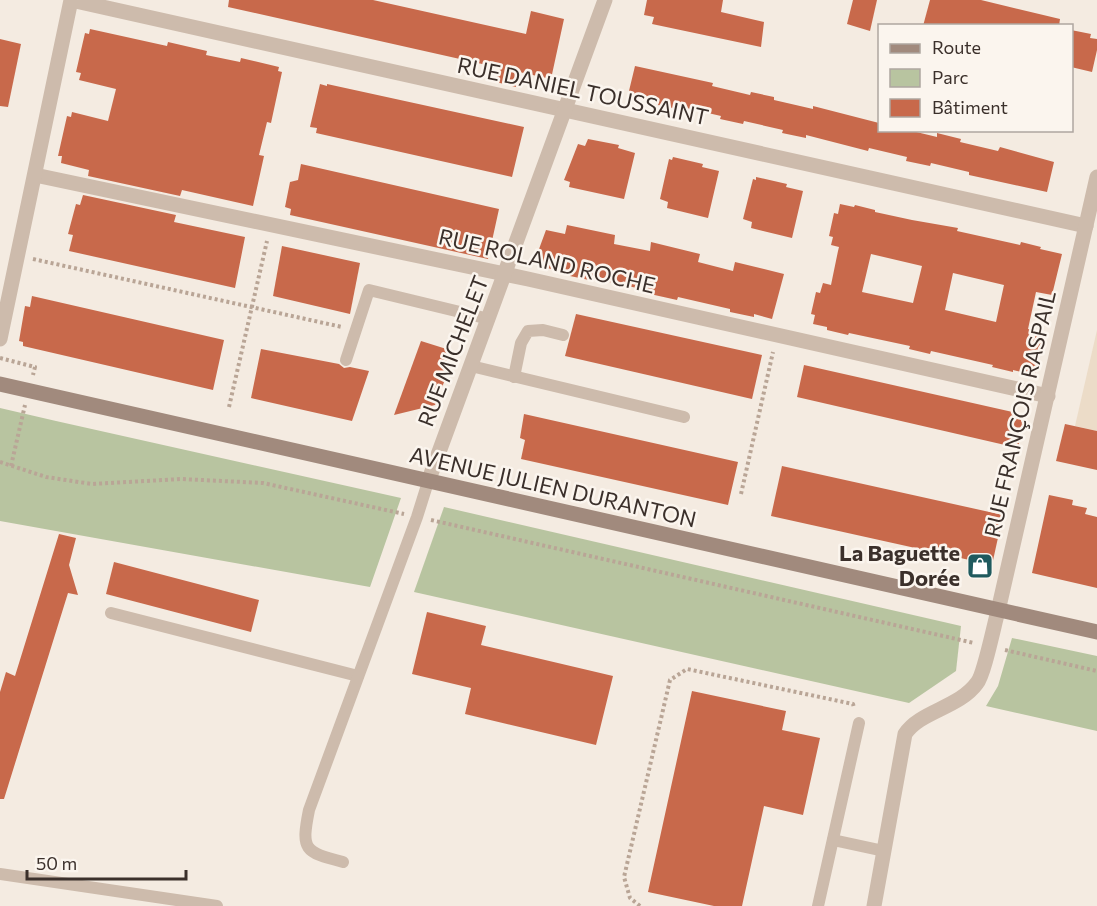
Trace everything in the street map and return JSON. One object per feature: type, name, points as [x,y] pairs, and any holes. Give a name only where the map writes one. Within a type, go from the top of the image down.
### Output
[{"type":"main road","name":"AVENUE JULIEN DURANTON","points":[[0,384],[1097,632]]},
{"type":"street","name":"RUE DANIEL TOUSSAINT","points":[[71,0],[1086,226]]},
{"type":"street","points":[[0,339],[71,0]]},
{"type":"street","name":"RUE MICHELET","points":[[428,482],[605,0]]},
{"type":"street","name":"RUE ROLAND ROCHE","points":[[34,175],[506,274],[1048,396]]},
{"type":"street","name":"RUE FRANÇOIS RASPAIL","points":[[874,906],[905,734],[910,726],[958,701],[978,682],[998,611],[1097,177]]},
{"type":"lane","points":[[346,360],[369,290],[489,319]]},
{"type":"lane","points":[[514,377],[521,343],[528,331],[543,330],[563,336]]},
{"type":"lane","points":[[471,366],[684,417]]},
{"type":"lane","points":[[343,862],[316,855],[308,849],[305,834],[309,810],[428,482]]},
{"type":"lane","points":[[111,613],[358,676]]},
{"type":"lane","points":[[818,906],[859,723]]},
{"type":"lane","points":[[833,840],[884,851]]},
{"type":"lane","points":[[0,874],[217,906]]},
{"type":"path","points":[[229,407],[270,224]]},
{"type":"path","points":[[18,255],[356,330]]},
{"type":"path","points":[[741,494],[776,336]]},
{"type":"path","points":[[0,462],[46,477],[92,484],[181,479],[263,483],[1097,671]]},
{"type":"path","points":[[640,906],[630,898],[624,877],[670,680],[687,669],[853,704],[859,723]]},
{"type":"green space","points":[[0,408],[401,498],[370,587],[0,521]]},
{"type":"green space","points":[[444,507],[961,626],[956,671],[909,703],[414,592]]},
{"type":"green space","points":[[1012,638],[1097,656],[1097,731],[986,706],[998,686]]},
{"type":"shaded area","points":[[1097,330],[1097,431],[1075,426]]},
{"type":"building","points":[[229,0],[373,0],[526,34],[531,11],[564,19],[551,79],[519,72],[516,87],[496,82],[500,68],[228,7]]},
{"type":"building","points":[[647,0],[723,0],[721,12],[764,22],[761,47],[652,24],[654,17],[644,15]]},
{"type":"building","points":[[853,0],[877,0],[870,31],[847,24]]},
{"type":"building","points":[[930,0],[981,0],[1060,19],[1059,24],[924,24]]},
{"type":"building","points":[[90,29],[167,46],[168,42],[207,51],[206,55],[240,62],[241,58],[279,67],[278,71],[282,72],[271,123],[267,122],[259,155],[264,156],[253,206],[182,190],[180,196],[88,176],[89,170],[61,163],[62,156],[58,156],[67,116],[71,117],[72,112],[108,121],[116,89],[79,80],[81,73],[76,72],[85,33],[89,34]]},
{"type":"building","points":[[1073,30],[1091,34],[1090,38],[1097,39],[1092,72],[1073,67]]},
{"type":"building","points":[[0,39],[21,44],[8,107],[0,106]]},
{"type":"building","points":[[635,66],[713,83],[712,86],[750,95],[751,92],[774,97],[774,100],[813,109],[813,106],[878,123],[878,132],[916,132],[937,137],[937,133],[961,139],[960,142],[998,151],[1000,147],[1054,162],[1047,192],[969,175],[969,172],[931,163],[930,166],[906,161],[907,157],[869,148],[868,151],[806,135],[806,138],[782,133],[783,130],[744,121],[743,124],[720,119],[721,116],[682,107],[682,110],[658,105],[659,102],[628,95]]},
{"type":"building","points":[[320,84],[524,127],[512,177],[316,133],[317,128],[310,127]]},
{"type":"building","points":[[588,139],[619,145],[618,148],[635,153],[624,199],[569,187],[570,182],[564,180],[578,144],[585,146]]},
{"type":"building","points":[[673,157],[703,164],[702,167],[719,171],[708,218],[667,208],[668,202],[660,199],[669,159],[672,160]]},
{"type":"building","points":[[301,164],[499,209],[488,259],[290,215],[291,209],[285,207],[290,182],[298,180]]},
{"type":"building","points":[[756,177],[787,184],[786,187],[803,191],[792,238],[751,228],[752,222],[743,219],[753,179],[756,180]]},
{"type":"building","points":[[83,195],[176,215],[174,222],[245,237],[235,288],[69,251],[73,235],[68,234],[76,204],[80,205]]},
{"type":"building","points":[[840,204],[854,207],[855,205],[875,210],[875,212],[958,228],[957,231],[1020,245],[1021,242],[1062,254],[1052,295],[1036,292],[1028,329],[1044,333],[1035,375],[1013,370],[1013,372],[992,367],[993,365],[931,351],[930,354],[909,349],[910,346],[849,333],[848,335],[813,324],[815,315],[811,314],[816,292],[820,293],[823,283],[831,285],[839,247],[831,245],[833,237],[829,236],[834,213],[838,214]],"holes":[[[871,254],[922,266],[913,303],[862,292]],[[953,273],[1004,285],[996,322],[945,310]]]},
{"type":"building","points":[[567,225],[615,235],[614,244],[650,251],[651,242],[700,254],[698,262],[733,271],[735,262],[784,274],[772,319],[754,314],[754,317],[730,312],[730,309],[678,297],[677,300],[650,294],[651,291],[595,279],[594,281],[570,276],[571,273],[537,266],[538,261],[535,260],[546,230],[565,234]]},
{"type":"building","points":[[282,246],[360,263],[350,314],[273,296]]},
{"type":"building","points":[[32,296],[224,340],[213,390],[23,346],[23,342],[19,341],[25,306],[30,307]]},
{"type":"building","points":[[576,314],[762,355],[752,399],[565,356]]},
{"type":"building","points":[[421,341],[456,352],[435,405],[394,415]]},
{"type":"building","points":[[261,349],[339,364],[344,368],[369,371],[352,421],[251,398]]},
{"type":"building","points":[[804,365],[1017,413],[1023,424],[1018,448],[797,397]]},
{"type":"building","points":[[524,414],[738,462],[728,505],[521,459],[525,440],[520,438]]},
{"type":"building","points":[[1065,424],[1097,431],[1097,470],[1056,461]]},
{"type":"building","points":[[782,466],[1003,515],[992,565],[771,516]]},
{"type":"building","points":[[1049,495],[1073,500],[1072,505],[1087,508],[1085,514],[1097,517],[1097,588],[1032,573]]},
{"type":"building","points":[[59,534],[76,538],[69,565],[78,595],[68,593],[4,799],[0,799],[0,692],[6,672],[15,676]]},
{"type":"building","points":[[114,562],[259,600],[251,632],[106,594]]},
{"type":"building","points":[[427,612],[486,626],[481,645],[613,676],[596,745],[465,714],[471,688],[412,674]]},
{"type":"building","points":[[692,691],[786,711],[782,730],[820,738],[803,815],[764,806],[742,906],[714,906],[648,892]]},
{"type":"place","name":"La Baguette Dorée","points":[[980,566]]}]
